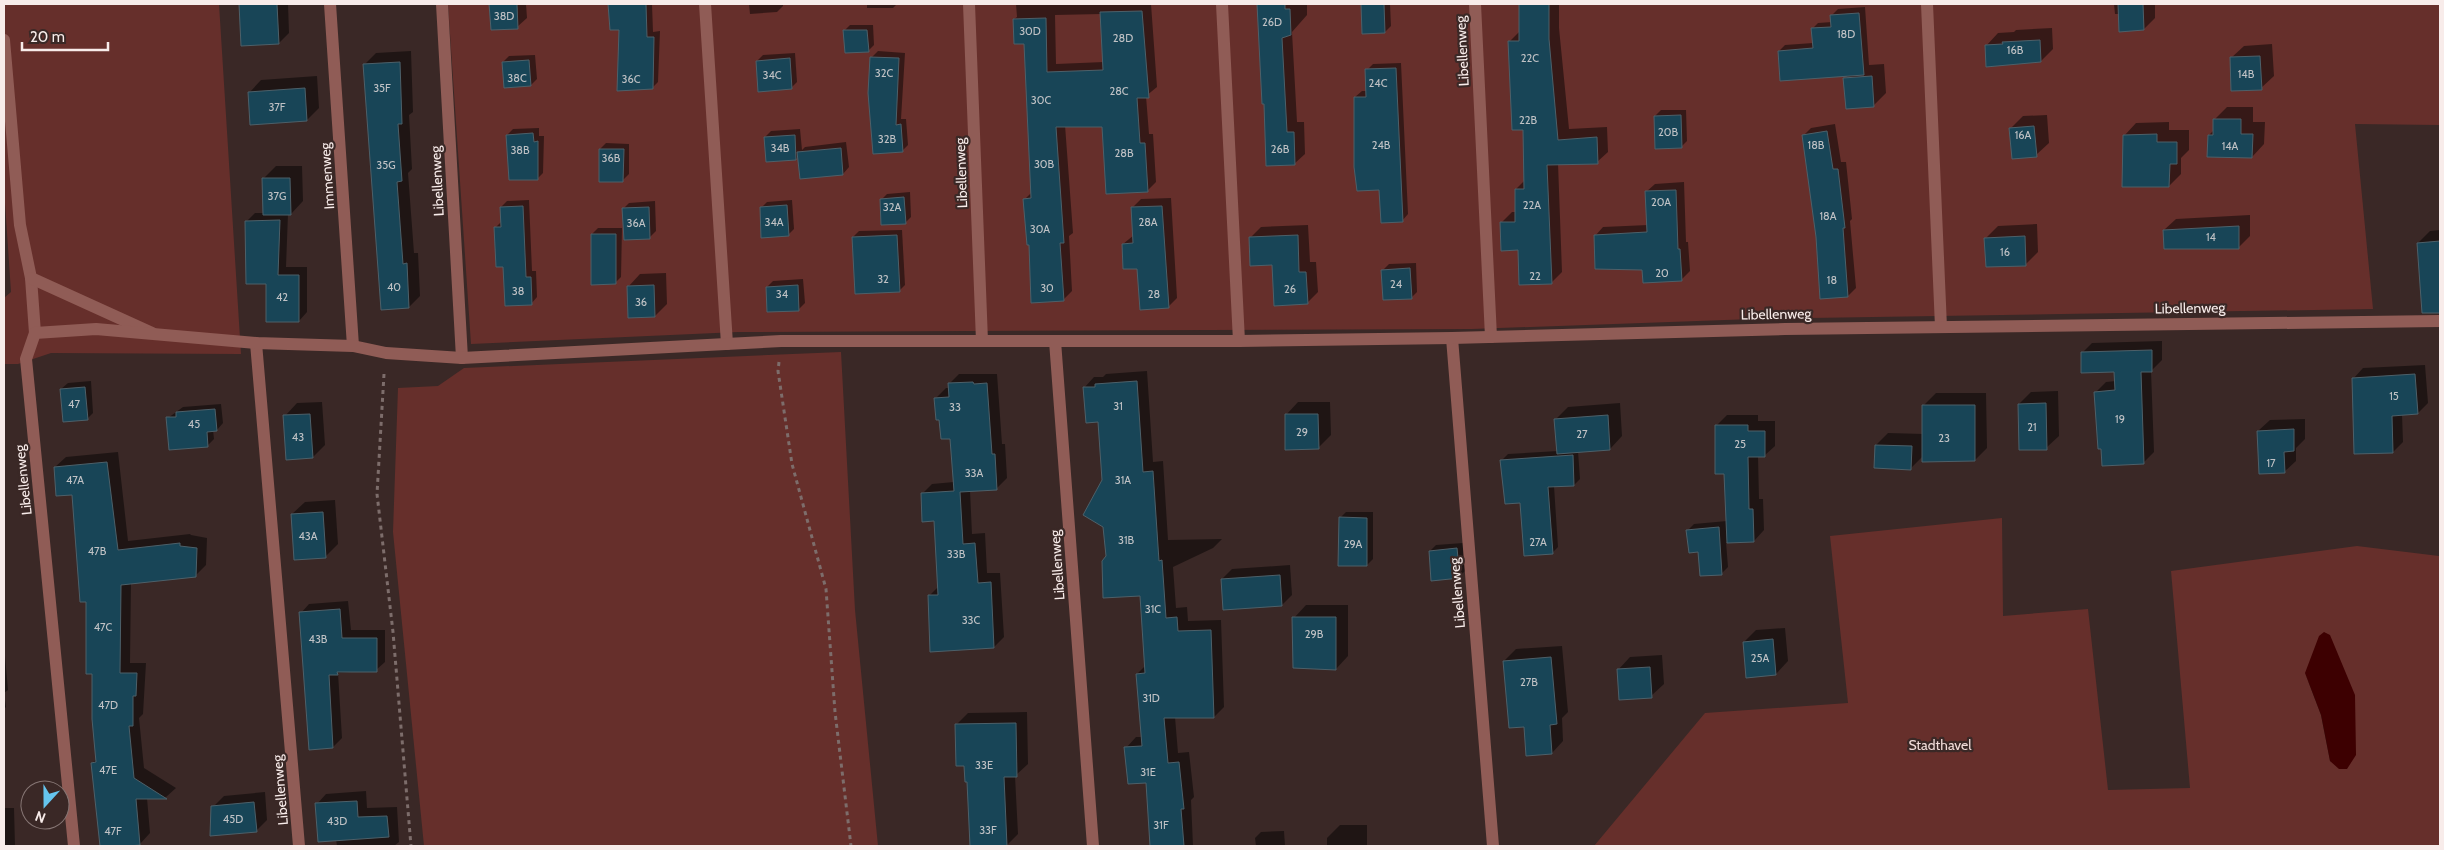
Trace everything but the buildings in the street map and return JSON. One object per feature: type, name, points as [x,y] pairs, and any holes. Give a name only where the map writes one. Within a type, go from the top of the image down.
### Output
[{"type":"street","name":"Immenweg","points":[[330,4],[353,346]]},
{"type":"street","name":"Libellenweg","points":[[442,4],[462,358]]},
{"type":"street","points":[[705,4],[727,344]]},
{"type":"street","name":"Libellenweg","points":[[969,4],[982,341]]},
{"type":"street","points":[[1222,4],[1239,340]]},
{"type":"street","name":"Libellenweg","points":[[1474,4],[1491,337]]},
{"type":"street","points":[[1927,4],[1941,327]]},
{"type":"street","points":[[4,40],[20,225],[30,278],[35,334]]},
{"type":"street","points":[[30,278],[154,334]]},
{"type":"street","name":"Libellenweg","points":[[74,846],[26,360],[35,334],[96,329],[220,338],[256,343],[353,346],[386,353],[462,358],[781,342],[1452,338],[1679,331],[2440,321]]},
{"type":"street","name":"Libellenweg","points":[[1452,338],[1493,846]]},
{"type":"street","name":"Libellenweg","points":[[1055,341],[1094,846]]},
{"type":"street","name":"Libellenweg","points":[[256,343],[299,846]]},
{"type":"path","points":[[781,342],[778,371],[792,464],[826,589],[835,712],[851,846]]},
{"type":"path","points":[[386,353],[377,494],[393,632],[411,846]]},
{"type":"green space","points":[[4,4],[219,4],[241,354],[51,353],[18,364],[4,364],[4,298],[11,292],[4,188]]},
{"type":"green space","points":[[448,4],[2440,4],[2440,125],[2355,124],[2373,309],[1753,319],[1472,329],[738,332],[471,344]]},
{"type":"green space","points":[[841,352],[855,610],[878,846],[424,846],[393,532],[398,388],[438,386],[464,368]]},
{"type":"green space","name":"Stadthavel","points":[[2002,518],[2003,616],[2088,609],[2108,790],[2190,788],[2171,571],[2357,546],[2439,556],[2440,846],[1594,846],[1705,713],[1848,703],[1830,536]],"holes":[[[2305,673],[2347,769],[2330,761],[2321,715]]]},
{"type":"shaded area","points":[[2324,632],[2330,635],[2355,695],[2356,755],[2347,769],[2339,769],[2330,761],[2321,715],[2305,673],[2319,636]]}]
